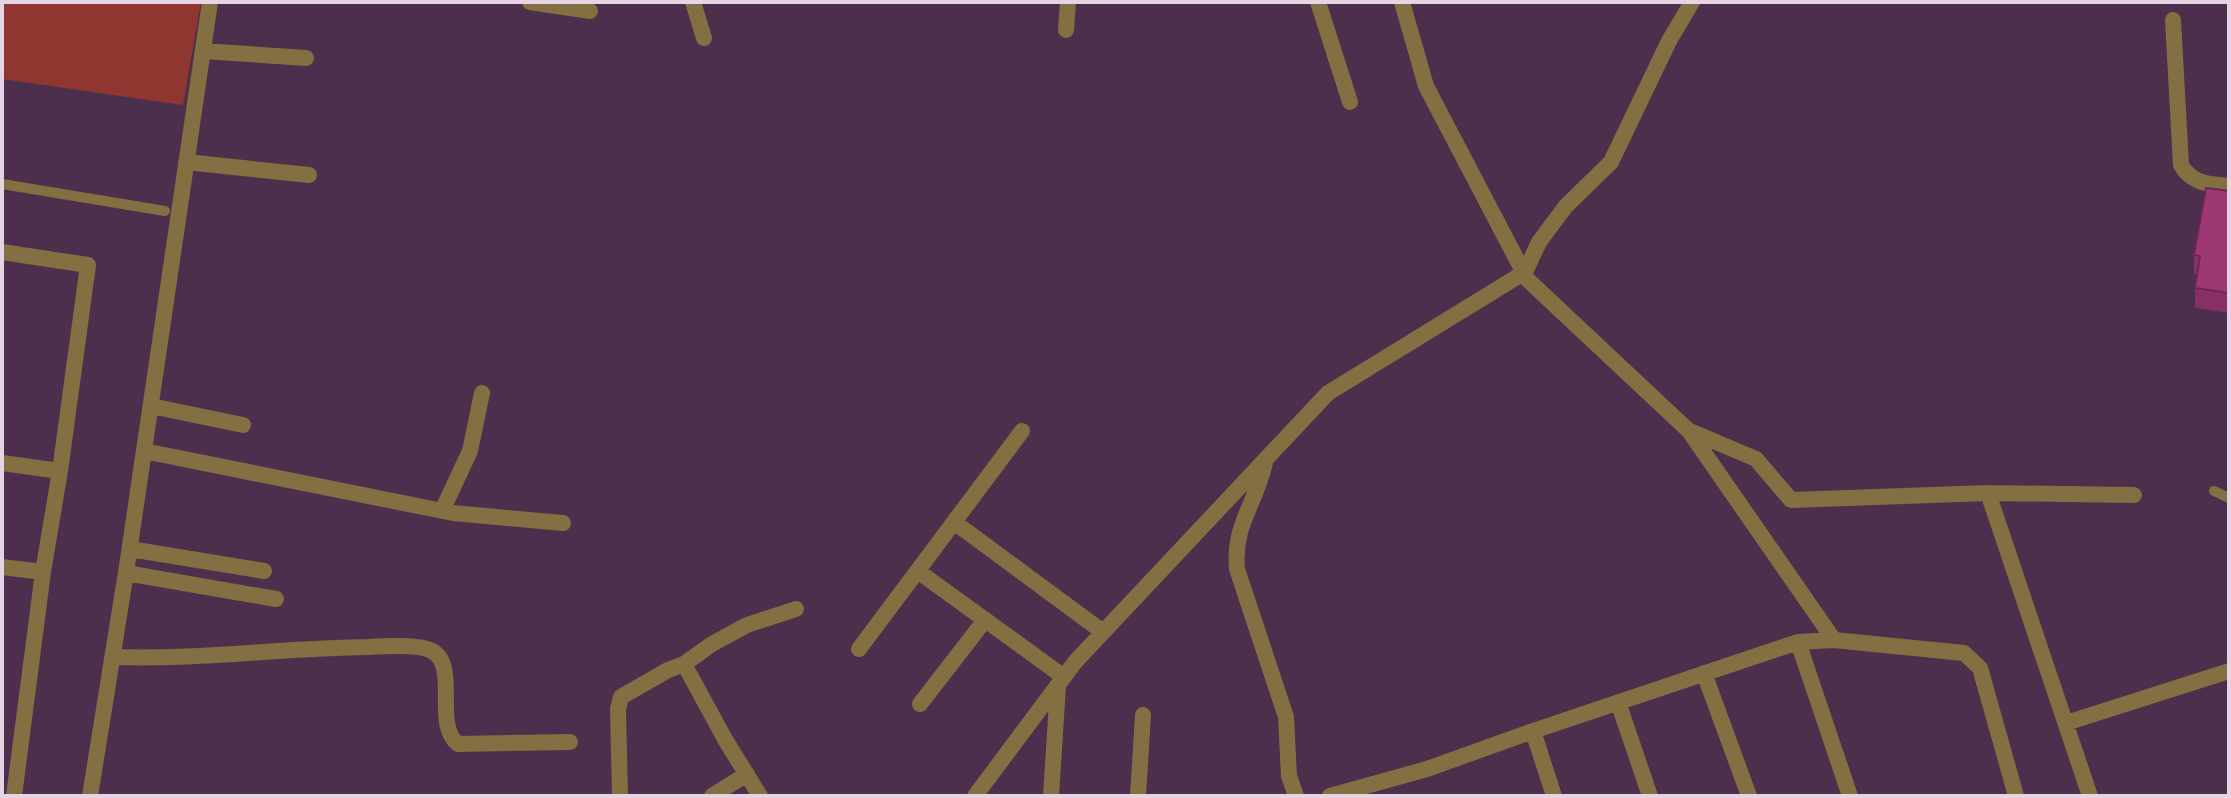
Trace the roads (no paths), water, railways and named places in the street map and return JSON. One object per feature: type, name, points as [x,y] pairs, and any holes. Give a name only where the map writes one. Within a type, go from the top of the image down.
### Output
[{"type":"street","points":[[90,796],[130,549],[210,2]]},
{"type":"street","points":[[530,2],[590,11]]},
{"type":"street","points":[[693,2],[704,38]]},
{"type":"street","points":[[1066,30],[1068,2]]},
{"type":"street","points":[[1318,2],[1350,102]]},
{"type":"street","points":[[1402,2],[1426,86],[1527,279],[1689,431],[1834,640]]},
{"type":"street","points":[[975,796],[1061,681],[1103,632],[1328,393],[1525,272],[1539,242],[1566,206],[1611,162],[1669,41],[1692,2]]},
{"type":"street","points":[[2173,20],[2181,165],[2187,176],[2200,183],[2229,186]]},
{"type":"street","points":[[203,51],[306,58]]},
{"type":"street","points":[[186,162],[309,175]]},
{"type":"street","points":[[2,252],[88,265],[14,796]]},
{"type":"street","points":[[442,511],[470,451],[482,393]]},
{"type":"street","points":[[151,406],[243,425]]},
{"type":"street","points":[[859,649],[1022,431]]},
{"type":"street","points":[[1689,431],[1756,459],[1791,500],[1988,493],[2134,495]]},
{"type":"street","points":[[144,451],[442,511],[563,523]]},
{"type":"street","points":[[1265,460],[1261,482],[1242,519],[1235,547],[1237,569],[1286,717],[1289,776],[1296,796]]},
{"type":"street","points":[[2,463],[60,471]]},
{"type":"street","points":[[1988,493],[2090,796]]},
{"type":"street","points":[[954,522],[1103,632]]},
{"type":"street","points":[[130,549],[264,571]]},
{"type":"street","points":[[2,567],[43,572]]},
{"type":"street","points":[[919,572],[1061,681]]},
{"type":"street","points":[[126,573],[276,599]]},
{"type":"street","points":[[620,796],[618,709],[621,697],[646,681],[684,664],[747,625],[796,609]]},
{"type":"street","points":[[920,704],[985,620]]},
{"type":"street","points":[[1330,796],[1427,769],[1798,642],[1834,640],[1964,653],[1980,668],[2016,796]]},
{"type":"street","points":[[1798,642],[1850,796]]},
{"type":"street","points":[[113,657],[162,659],[322,647],[429,649],[438,656],[444,668],[447,729],[458,744],[570,742]]},
{"type":"street","points":[[684,664],[760,796]]},
{"type":"street","points":[[2066,723],[2229,671]]},
{"type":"street","points":[[1704,673],[1749,796]]},
{"type":"street","points":[[1051,796],[1061,681]]},
{"type":"street","points":[[1618,702],[1650,796]]},
{"type":"street","points":[[1138,796],[1143,715]]},
{"type":"street","points":[[1533,731],[1554,796]]},
{"type":"street","points":[[712,796],[747,774]]},
{"type":"lane","points":[[2,184],[165,211]]},
{"type":"lane","points":[[2214,491],[2229,498]]}]
